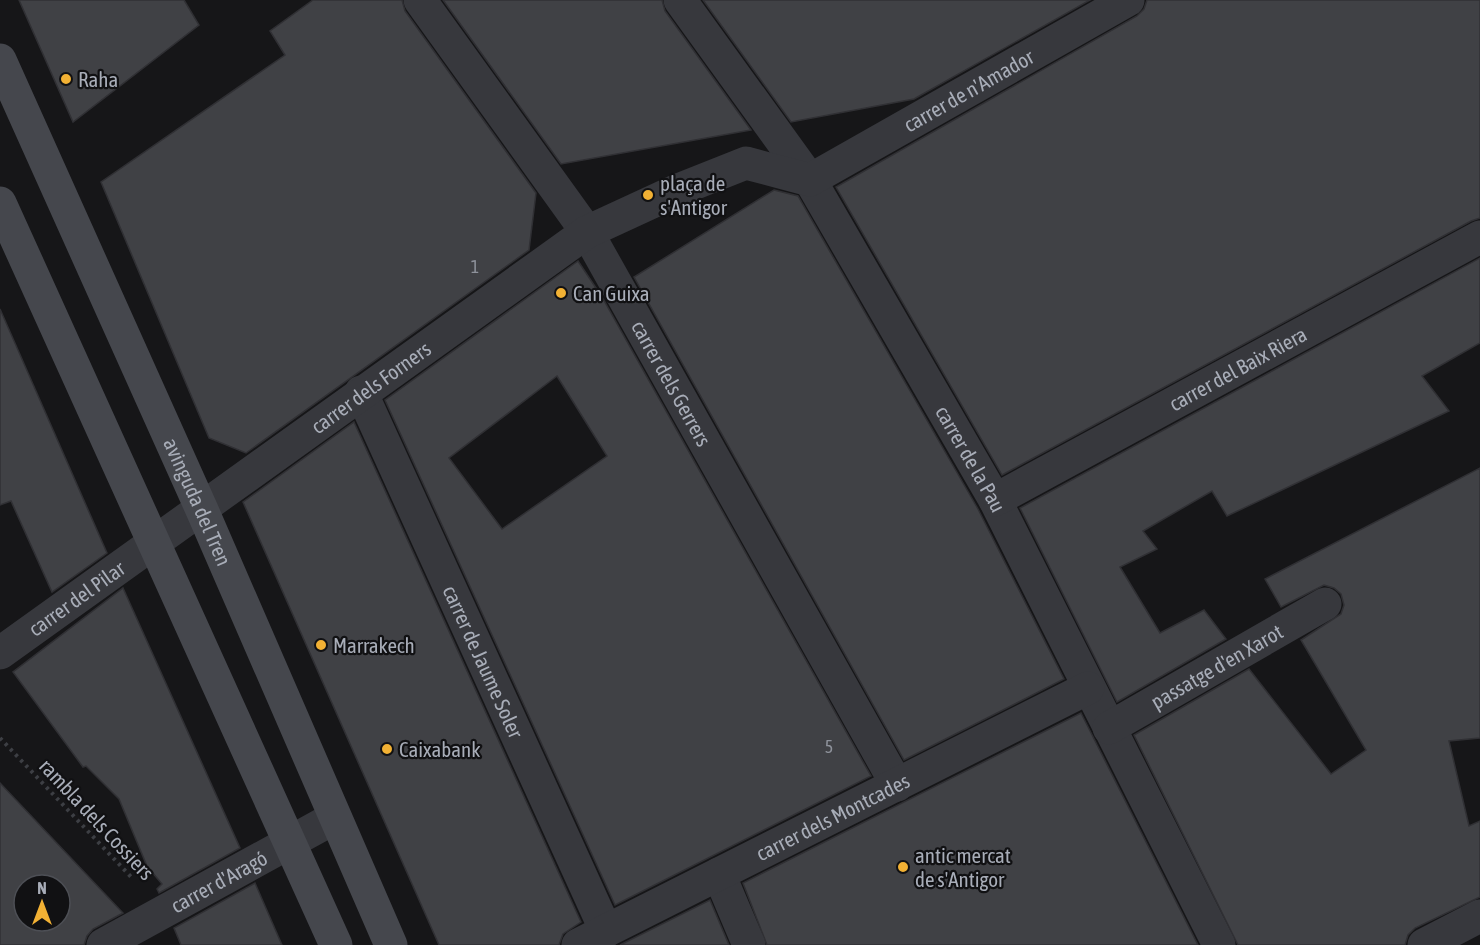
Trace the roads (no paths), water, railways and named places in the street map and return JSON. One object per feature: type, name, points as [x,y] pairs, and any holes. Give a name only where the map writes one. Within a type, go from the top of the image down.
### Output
[{"type":"main road","name":"avinguda del Tren","points":[[0,60],[202,510],[334,818],[392,945]]},
{"type":"main road","points":[[0,203],[336,945]]},
{"type":"street","name":"carrer dels Gerrers","points":[[420,0],[587,232],[897,784]]},
{"type":"street","name":"carrer de la Pau","points":[[680,0],[810,180],[995,500],[1219,945]]},
{"type":"street","name":"carrer de n'Amador","points":[[810,180],[1128,0]]},
{"type":"street","points":[[587,232],[678,190],[746,163],[810,180]]},
{"type":"street","name":"carrer dels Forners","points":[[153,541],[202,510],[361,392],[587,232]]},
{"type":"street","name":"carrer del Baix Riera","points":[[995,500],[1480,237]]},
{"type":"street","name":"carrer de Jaume Soler","points":[[361,392],[592,938]]},
{"type":"street","name":"carrer del Pilar","points":[[0,653],[153,541]]},
{"type":"street","name":"passatge d'en Xarot","points":[[1109,728],[1325,604]]},
{"type":"street","name":"carrer dels Montcades","points":[[592,938],[1088,688]]},
{"type":"street","name":"carrer d'Aragó","points":[[103,945],[334,818]]},
{"type":"street","points":[[719,874],[749,945]]},
{"type":"street","points":[[1424,945],[1480,916]]},
{"type":"place","name":"Raha","points":[[66,79]]},
{"type":"place","name":"plaça de s'Antigor","points":[[648,195]]},
{"type":"place","name":"Can Guixa","points":[[561,293]]},
{"type":"place","name":"Marrakech","points":[[321,645]]},
{"type":"place","name":"Caixabank","points":[[387,749]]},
{"type":"place","name":"antic mercat de s'Antigor","points":[[903,867]]}]
